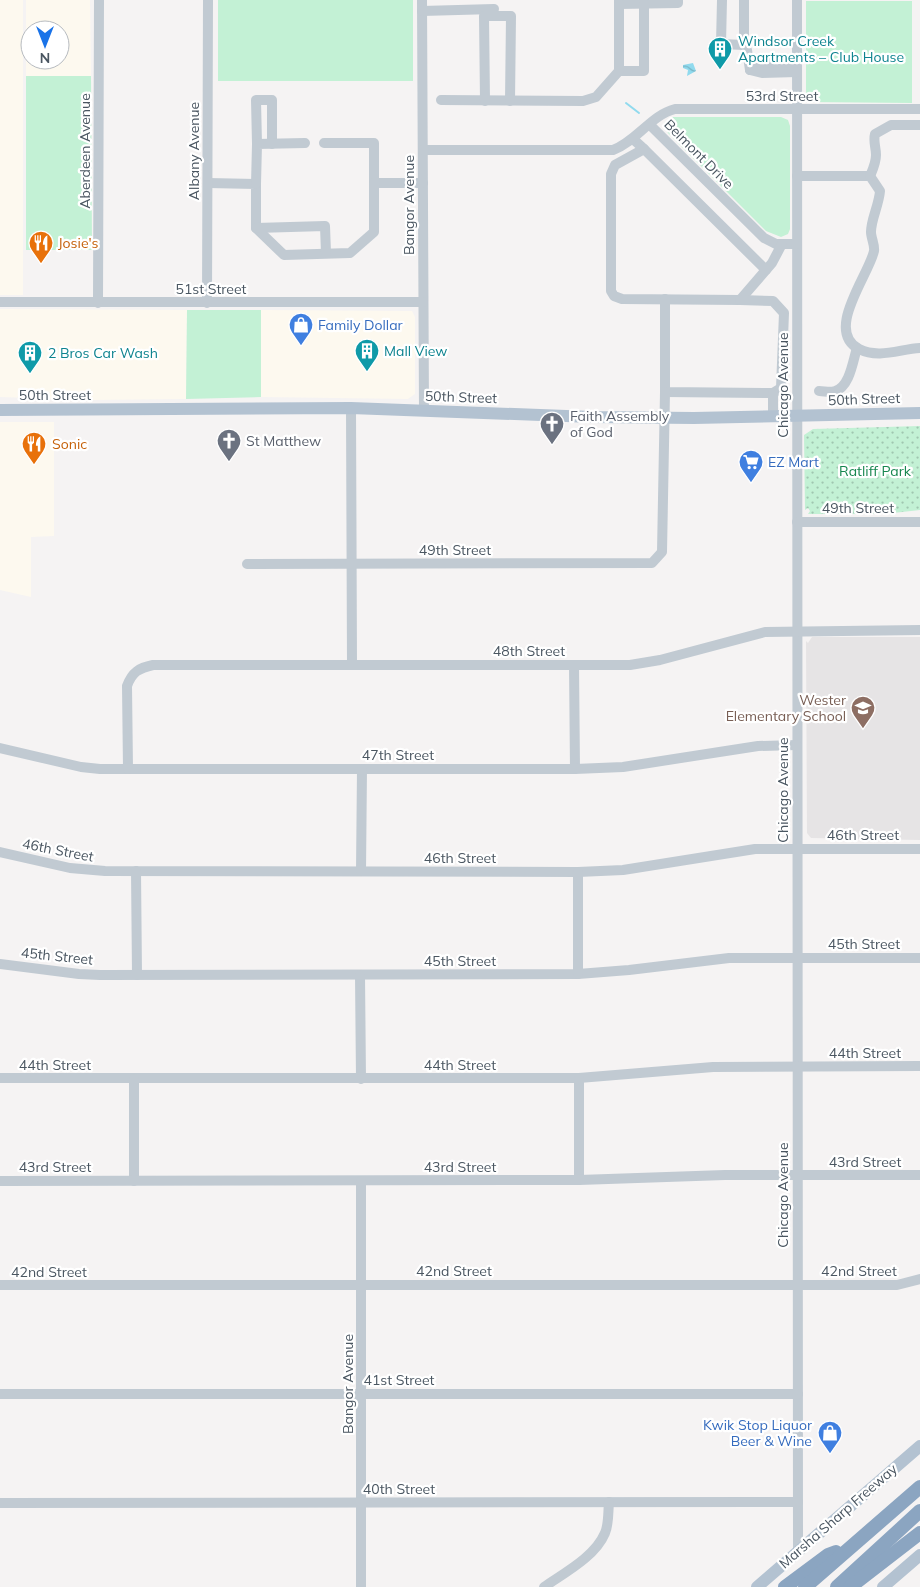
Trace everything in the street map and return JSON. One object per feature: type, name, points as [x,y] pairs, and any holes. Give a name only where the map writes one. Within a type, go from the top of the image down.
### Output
[{"type":"highway","points":[[805,1587],[920,1486]]},
{"type":"highway","points":[[837,1587],[920,1511]]},
{"type":"highway","points":[[850,1587],[920,1533]]},
{"type":"highway","points":[[785,1587],[828,1555],[853,1546]]},
{"type":"main road","name":"50th Street","points":[[0,410],[351,408],[664,417],[920,413]]},
{"type":"main road","name":"Marsha Sharp Freeway","points":[[757,1587],[920,1446]]},
{"type":"main road","points":[[883,1587],[920,1556]]},
{"type":"street","name":"Aberdeen Avenue","points":[[98,303],[99,0]]},
{"type":"street","name":"Albany Avenue","points":[[208,0],[208,302]]},
{"type":"street","points":[[441,100],[583,101],[596,96],[619,71],[619,2],[644,4],[678,3],[678,0]]},
{"type":"street","points":[[722,0],[722,44],[744,45]]},
{"type":"street","points":[[744,0],[744,45],[747,50],[750,70],[762,73],[797,68]]},
{"type":"street","name":"Chicago Avenue","points":[[797,0],[798,1550]]},
{"type":"street","points":[[619,71],[644,70],[644,4]]},
{"type":"street","points":[[422,5],[495,9]]},
{"type":"street","name":"Bangor Avenue","points":[[422,5],[424,410]]},
{"type":"street","points":[[485,101],[484,16],[510,16],[510,101]]},
{"type":"street","points":[[272,144],[272,100],[256,100],[256,228],[284,255],[350,253],[374,232],[374,143],[324,143]]},
{"type":"street","name":"53rd Street","points":[[650,125],[666,111],[675,109],[920,109]]},
{"type":"street","points":[[890,109],[891,124]]},
{"type":"street","points":[[870,176],[875,164],[876,153],[873,141],[875,134],[891,124],[920,125]]},
{"type":"street","name":"Belmont Drive","points":[[423,150],[601,151],[623,146],[650,125],[764,238],[782,244],[797,244]]},
{"type":"street","points":[[633,139],[766,270]]},
{"type":"street","points":[[256,144],[304,143]]},
{"type":"street","points":[[644,149],[612,169],[611,291],[614,296],[622,299],[773,301],[784,313],[781,388],[773,393],[665,392]]},
{"type":"street","points":[[797,176],[870,176]]},
{"type":"street","points":[[870,176],[880,191],[871,229],[874,250],[845,323],[848,334],[857,348],[872,353],[888,353],[920,348]]},
{"type":"street","points":[[208,183],[256,184]]},
{"type":"street","points":[[374,183],[423,184]]},
{"type":"street","points":[[256,228],[325,226],[326,254]]},
{"type":"street","points":[[740,300],[766,270],[782,244]]},
{"type":"street","points":[[664,417],[665,299]]},
{"type":"street","name":"51st Street","points":[[0,302],[423,302]]},
{"type":"street","points":[[819,392],[835,391],[842,388],[857,348]]},
{"type":"street","points":[[773,393],[773,416]]},
{"type":"street","points":[[351,408],[352,665]]},
{"type":"street","name":"49th Street","points":[[247,564],[652,563],[662,552],[664,417]]},
{"type":"street","name":"49th Street","points":[[797,522],[920,522]]},
{"type":"street","name":"48th Street","points":[[128,769],[127,686],[130,676],[153,665],[574,665],[646,663],[765,632],[920,630]]},
{"type":"street","points":[[574,665],[575,769]]},
{"type":"street","name":"47th Street","points":[[0,748],[82,767],[128,769],[575,769],[623,767],[758,746],[797,745]]},
{"type":"street","points":[[361,872],[362,769]]},
{"type":"street","name":"46th Street","points":[[0,852],[85,871],[578,872],[623,870],[755,849],[920,849]]},
{"type":"street","points":[[136,871],[137,975]]},
{"type":"street","points":[[578,872],[578,974]]},
{"type":"street","name":"45th Street","points":[[0,964],[79,974],[578,974],[729,958],[920,958]]},
{"type":"street","points":[[360,975],[361,1079]]},
{"type":"street","name":"44th Street","points":[[0,1078],[579,1078],[713,1067],[920,1066]]},
{"type":"street","points":[[579,1078],[579,1180]]},
{"type":"street","points":[[134,1079],[134,1181]]},
{"type":"street","name":"43rd Street","points":[[0,1181],[579,1180],[725,1175],[920,1175]]},
{"type":"street","name":"Bangor Avenue","points":[[361,1181],[361,1587]]},
{"type":"street","name":"42nd Street","points":[[0,1286],[908,1284],[920,1279]]},
{"type":"street","name":"41st Street","points":[[0,1394],[798,1394]]},
{"type":"street","points":[[544,1587],[581,1561],[602,1539],[606,1532],[609,1502]]},
{"type":"street","name":"40th Street","points":[[0,1503],[798,1502]]},
{"type":"shaded area","points":[[0,0],[23,0],[23,20],[20,20],[20,70],[23,70],[23,295],[0,295]]},
{"type":"shaded area","points":[[26,0],[90,0],[91,76],[26,76],[26,70],[70,70],[70,20],[26,20]]},
{"type":"shaded area","points":[[0,309],[187,310],[186,399],[89,400],[0,397]]},
{"type":"shaded area","points":[[261,310],[412,311],[415,317],[415,394],[408,399],[261,397]]},
{"type":"shaded area","points":[[0,422],[54,422],[54,536],[31,537],[31,597],[0,590]]},
{"type":"shaded area","name":"Wester Elementary School","points":[[812,637],[920,637],[920,840],[811,838],[807,833],[806,641],[808,643]]},
{"type":"green space","points":[[218,0],[413,0],[413,81],[218,81]]},
{"type":"green space","points":[[806,1],[912,1],[912,103],[809,102],[806,95]]},
{"type":"green space","points":[[26,76],[91,76],[92,250],[26,250]]},
{"type":"green space","points":[[673,117],[781,117],[788,120],[790,126],[790,229],[788,234],[781,237],[766,231],[668,133],[664,123]]},
{"type":"green space","points":[[187,310],[261,310],[261,397],[186,399]]},
{"type":"green space","name":"Ratliff Park","points":[[920,426],[920,510],[893,514],[808,514],[810,511],[808,508],[805,510],[804,435],[813,429]]},
{"type":"water","points":[[693,63],[696,71],[687,76],[688,70],[683,68],[683,65]]},
{"type":"waterway","points":[[626,103],[639,113]]},
{"type":"place","name":"Windsor Creek Apartments – Club House","points":[[720,70]]},
{"type":"place","name":"Josie's","points":[[41,264]]},
{"type":"place","name":"Family Dollar","points":[[301,346]]},
{"type":"place","name":"Mall View","points":[[367,372]]},
{"type":"place","name":"2 Bros Car Wash","points":[[30,374]]},
{"type":"place","name":"Faith Assembly of God","points":[[552,445]]},
{"type":"place","name":"St Matthew","points":[[229,462]]},
{"type":"place","name":"Sonic","points":[[34,465]]},
{"type":"place","name":"EZ Mart","points":[[751,483]]},
{"type":"place","name":"Wester Elementary School","points":[[863,729]]},
{"type":"place","name":"Kwik Stop Liquor Beer & Wine","points":[[830,1454]]}]
